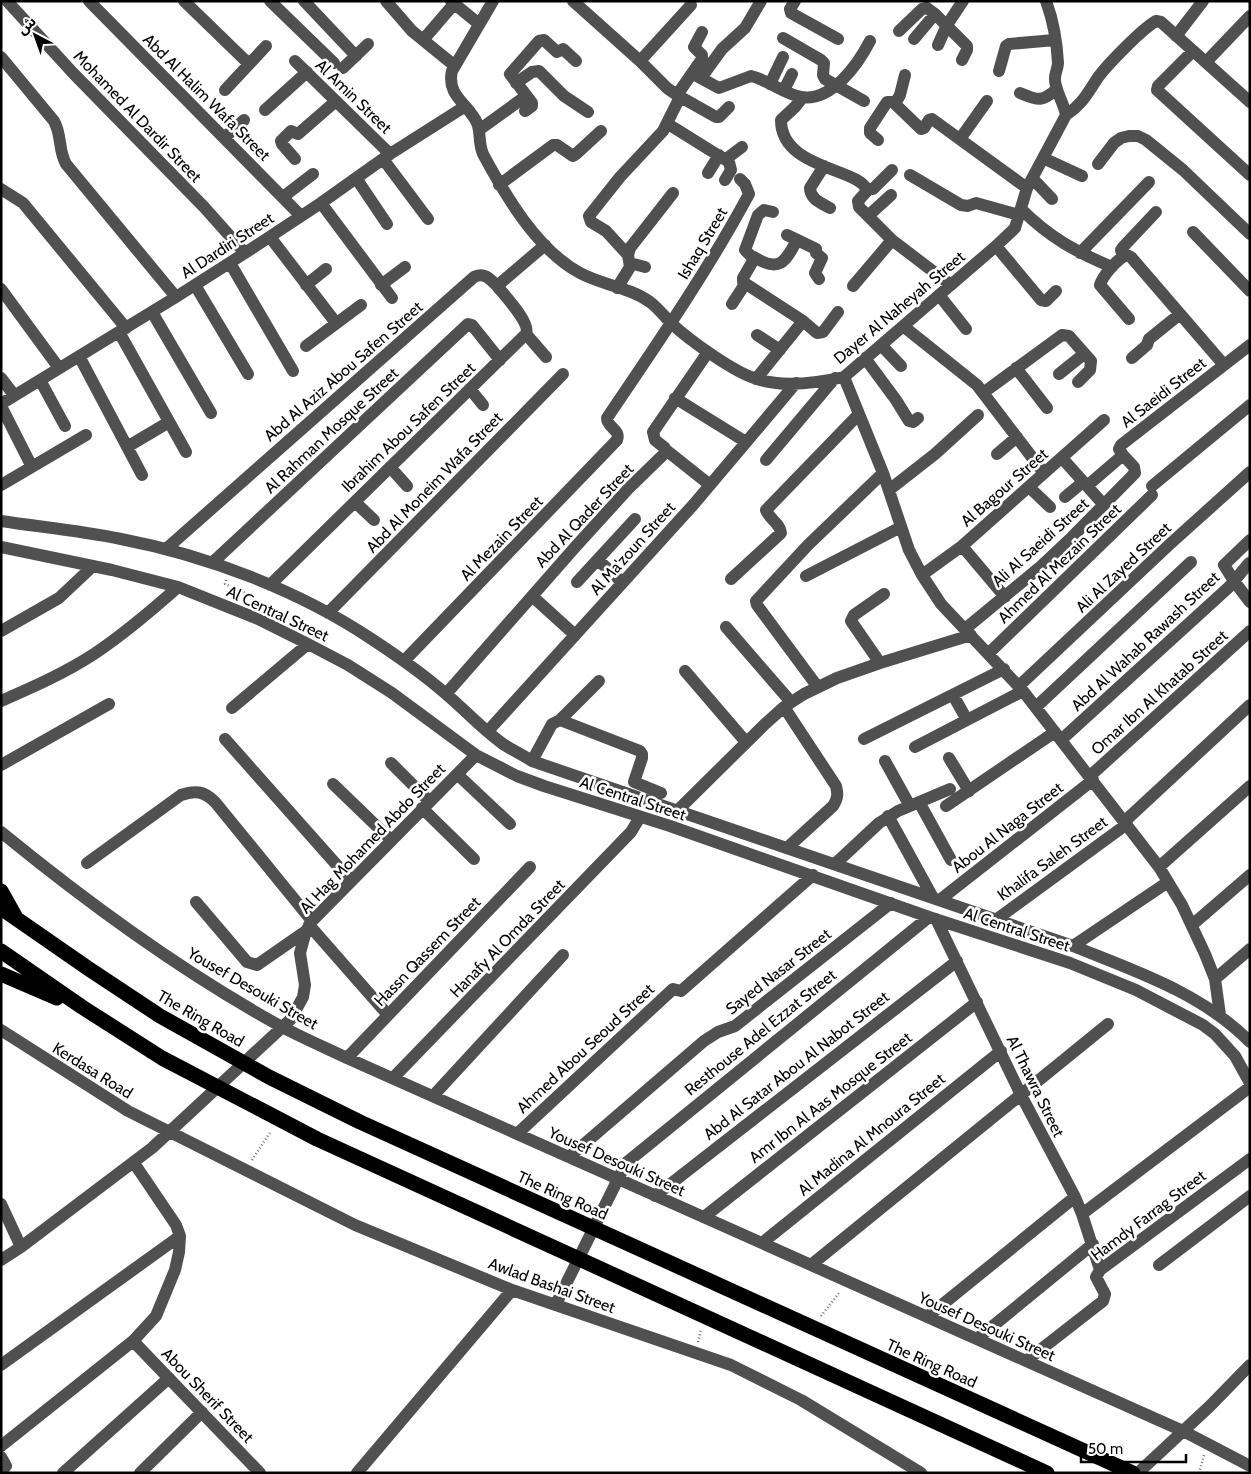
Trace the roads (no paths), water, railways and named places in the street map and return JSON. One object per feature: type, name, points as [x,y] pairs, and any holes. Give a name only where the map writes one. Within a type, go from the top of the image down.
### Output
[{"type":"highway","points":[[1,891],[14,916]]},
{"type":"highway","name":"The Ring Road","points":[[1,908],[89,969],[182,1028],[269,1077],[360,1122],[1133,1473]]},
{"type":"highway","points":[[1,951],[82,1007],[162,1058],[316,1138],[1041,1470]]},
{"type":"highway","points":[[1,974],[82,1007]]},
{"type":"street","name":"Mohamed Al Dardir Street","points":[[7,1],[73,73],[204,207],[245,253]]},
{"type":"street","name":"Abd Al Halim Wafa Street","points":[[89,1],[302,216]]},
{"type":"street","points":[[184,1],[249,64]]},
{"type":"street","points":[[270,1],[339,65],[356,56],[368,44]]},
{"type":"street","points":[[304,1],[356,56]]},
{"type":"street","points":[[386,1],[423,40],[455,66]]},
{"type":"street","name":"Dayer Al Naheyah Street","points":[[493,1],[450,76],[452,88],[464,107],[473,115],[478,123],[480,147],[508,200],[545,245],[578,272],[595,280],[637,294],[650,302],[671,323],[708,352],[756,379],[796,383],[840,378],[951,286],[1015,228],[1030,184],[1066,115]]},
{"type":"street","points":[[645,267],[629,259],[606,232],[591,222],[589,216],[620,177],[658,138],[668,124],[678,96],[722,49],[745,28],[761,1]]},
{"type":"street","points":[[795,1],[790,9],[791,13],[838,39]]},
{"type":"street","points":[[938,45],[947,25],[963,1]]},
{"type":"street","points":[[1046,1],[1056,40],[1058,64],[1055,78],[1056,89],[1062,98],[1066,115],[1082,103],[1108,66],[1156,21],[1161,22],[1250,102]]},
{"type":"street","points":[[1176,36],[1203,1]]},
{"type":"street","points":[[423,40],[453,3],[479,24]]},
{"type":"street","points":[[579,3],[678,96],[716,117],[719,117],[729,107]]},
{"type":"street","points":[[640,61],[691,5]]},
{"type":"street","points":[[899,31],[922,9],[926,8],[947,25],[967,46],[962,60]]},
{"type":"street","points":[[914,39],[935,14]]},
{"type":"street","points":[[1206,62],[1250,16]]},
{"type":"street","points":[[697,76],[702,56],[694,46],[702,32]]},
{"type":"street","points":[[782,38],[821,60],[825,66],[824,77],[864,101]]},
{"type":"street","points":[[525,111],[532,104],[511,76],[511,71],[540,40],[544,40],[557,52],[564,50],[576,61]]},
{"type":"street","points":[[999,72],[1006,46],[1009,44],[1056,40]]},
{"type":"street","points":[[697,76],[719,88],[751,76],[802,98],[812,97],[823,93],[847,76],[860,60],[870,41]]},
{"type":"street","points":[[225,90],[266,46]]},
{"type":"street","points":[[1193,51],[1158,86],[1157,90],[1250,175]]},
{"type":"street","points":[[1,56],[54,121],[58,128],[61,156],[66,164],[176,297]]},
{"type":"street","points":[[770,84],[783,57]]},
{"type":"street","name":"Al Amin Street","points":[[295,61],[336,101],[386,157],[428,219]]},
{"type":"street","points":[[516,83],[532,72],[539,71],[564,96],[588,112]]},
{"type":"street","points":[[265,110],[307,72]]},
{"type":"street","points":[[784,90],[792,74]]},
{"type":"street","points":[[878,140],[870,134],[870,128],[887,102],[896,102],[900,95],[905,75]]},
{"type":"street","points":[[1020,93],[1037,100],[1044,99],[1056,89]]},
{"type":"street","points":[[479,130],[526,96]]},
{"type":"street","points":[[802,98],[781,120],[784,134],[790,144],[807,159],[858,181],[867,190]]},
{"type":"street","points":[[295,160],[281,141],[291,131],[298,134],[336,101]]},
{"type":"street","points":[[960,139],[987,101]]},
{"type":"street","points":[[894,102],[921,129],[932,119],[1052,199]]},
{"type":"street","name":"Al Dardiri Street","points":[[1,405],[14,395],[230,263],[321,204],[386,157],[464,107]]},
{"type":"street","points":[[224,138],[244,120]]},
{"type":"street","points":[[668,124],[723,157],[731,166],[731,170],[725,180]]},
{"type":"street","points":[[499,185],[552,145],[557,145],[573,156],[601,131]]},
{"type":"street","points":[[1098,164],[1114,143],[1121,138],[1138,136],[1146,140],[1183,170],[1250,234]]},
{"type":"street","points":[[708,173],[723,157],[742,147]]},
{"type":"street","points":[[1043,158],[1082,176]]},
{"type":"street","points":[[824,166],[810,188],[810,192],[813,198],[830,208]]},
{"type":"street","points":[[892,170],[873,189],[867,190],[858,204],[892,240],[951,286]]},
{"type":"street","points":[[283,198],[313,174]]},
{"type":"street","points":[[910,175],[961,205],[968,206],[976,203],[1020,212],[1055,238],[1080,253],[1112,267]]},
{"type":"street","points":[[356,178],[387,224]]},
{"type":"street","name":"Ishaq Street","points":[[671,323],[712,260],[749,194],[745,184],[740,179]]},
{"type":"street","points":[[1080,253],[1149,182]]},
{"type":"street","points":[[1,189],[23,203],[122,330],[186,452]]},
{"type":"street","points":[[617,288],[630,267],[630,248],[673,193]]},
{"type":"street","points":[[868,216],[891,195]]},
{"type":"street","points":[[321,204],[392,298]]},
{"type":"street","points":[[773,212],[764,210],[758,215],[745,250],[746,253],[764,264],[778,264],[788,257],[792,237],[816,249],[816,253],[822,257],[815,273],[819,279]]},
{"type":"street","points":[[1123,256],[1121,250],[1123,247],[1156,212]]},
{"type":"street","points":[[1193,232],[1250,291]]},
{"type":"street","points":[[270,237],[336,323]]},
{"type":"street","points":[[853,286],[892,240]]},
{"type":"street","points":[[545,245],[497,286],[526,323],[528,331],[526,334],[546,357]]},
{"type":"street","points":[[996,246],[1041,300],[1046,301],[1056,291]]},
{"type":"street","points":[[1129,319],[1100,285],[1112,267],[1123,256],[1128,255],[1224,365],[1250,345]]},
{"type":"street","points":[[754,257],[743,278],[745,284],[803,321],[817,333],[821,333],[838,312]]},
{"type":"street","points":[[230,263],[293,371]]},
{"type":"street","points":[[381,285],[405,267]]},
{"type":"street","points":[[306,285],[326,269]]},
{"type":"street","name":"Abd Al Aziz Abou Safen Street","points":[[166,549],[474,277],[484,275],[489,277],[497,286]]},
{"type":"street","points":[[732,304],[745,284]]},
{"type":"street","points":[[195,285],[248,374]]},
{"type":"street","points":[[1,289],[59,368]]},
{"type":"street","points":[[939,295],[966,328]]},
{"type":"street","points":[[306,346],[361,305]]},
{"type":"street","points":[[152,312],[210,413]]},
{"type":"street","points":[[1132,358],[1147,345],[1149,339],[1180,314]]},
{"type":"street","points":[[756,379],[803,321]]},
{"type":"street","name":"Al Mezain Street","points":[[404,661],[617,440],[619,435],[608,424],[607,418],[671,323]]},
{"type":"street","name":"Al Rahman Mosque Street","points":[[212,563],[468,324],[472,324],[500,360]]},
{"type":"street","points":[[903,326],[972,381],[1044,473]]},
{"type":"street","name":"Ibrahim Abou Safen Street","points":[[270,585],[526,334]]},
{"type":"street","points":[[983,393],[1062,334],[1069,336],[1091,361],[1091,367],[1078,382]]},
{"type":"street","points":[[757,335],[780,350]]},
{"type":"street","points":[[881,345],[901,366]]},
{"type":"street","points":[[708,352],[653,432],[655,440],[710,485]]},
{"type":"street","points":[[1059,374],[1084,354]]},
{"type":"street","points":[[79,356],[142,475]]},
{"type":"street","points":[[865,358],[909,421],[913,422],[918,418]]},
{"type":"street","name":"Al Saeidi Street","points":[[1065,497],[1123,454],[1119,449],[1121,445],[1224,365]]},
{"type":"street","points":[[1016,368],[1047,408]]},
{"type":"street","name":"Abd Al Moneim Wafa Street","points":[[328,613],[563,374]]},
{"type":"street","points":[[1,378],[14,395]]},
{"type":"street","points":[[766,460],[840,378],[859,414],[901,527],[922,576],[941,604],[1021,688],[1159,867],[1192,925],[1215,979],[1220,1015]]},
{"type":"street","points":[[40,380],[65,426]]},
{"type":"street","name":"Al Ma'zoun Street","points":[[488,731],[710,485],[796,383]]},
{"type":"street","points":[[470,389],[484,405]]},
{"type":"street","points":[[676,398],[746,442]]},
{"type":"street","points":[[1,405],[32,466]]},
{"type":"street","name":"Ahmed Al Mezain Street","points":[[989,653],[1152,490],[1250,405]]},
{"type":"street","points":[[731,579],[781,532],[780,527],[767,513],[768,508],[859,414]]},
{"type":"street","points":[[888,490],[935,454],[978,415]]},
{"type":"street","name":"Al Bagour Street","points":[[922,576],[962,546],[1104,420]]},
{"type":"street","points":[[127,447],[169,422]]},
{"type":"street","points":[[1,486],[86,435]]},
{"type":"street","points":[[997,454],[1017,437]]},
{"type":"street","name":"Abd Al Qader Street","points":[[446,694],[628,489],[663,456],[666,450]]},
{"type":"street","name":"Ali Al Saeidi Street","points":[[968,632],[1039,568],[1135,473],[1134,467],[1123,454]]},
{"type":"street","points":[[1062,458],[1104,505]]},
{"type":"street","points":[[390,467],[407,486]]},
{"type":"street","name":"Ali Al Zayed Street","points":[[915,747],[1021,688],[1170,544],[1250,472]]},
{"type":"street","points":[[817,686],[757,605],[756,601],[808,544],[882,473]]},
{"type":"street","points":[[1029,487],[1050,507]]},
{"type":"street","points":[[355,502],[374,520]]},
{"type":"street","points":[[577,582],[635,519]]},
{"type":"street","name":"Al Central Street","points":[[1,521],[121,539],[166,549],[212,563],[270,585],[328,613],[367,636],[404,661],[446,694],[503,744],[532,761],[1073,946],[1143,974],[1193,999],[1220,1015],[1250,1042]]},
{"type":"street","points":[[806,576],[901,527]]},
{"type":"street","points":[[1250,540],[1225,563],[1225,567],[1250,602]]},
{"type":"street","points":[[962,546],[1005,597]]},
{"type":"street","name":"Al Central Street","points":[[1,547],[93,566],[178,587],[242,613],[348,665],[392,692],[476,754],[491,763],[544,786],[1070,963],[1136,990],[1203,1025],[1226,1044],[1236,1056],[1249,1079]]},
{"type":"street","points":[[1238,551],[1249,564]]},
{"type":"street","points":[[598,560],[622,582]]},
{"type":"street","points":[[1036,707],[1191,562]]},
{"type":"street","name":"Abd Al Wahab Rawash Street","points":[[946,806],[1058,736],[1234,581],[1249,564]]},
{"type":"street","points":[[1,631],[59,598],[93,566]]},
{"type":"street","points":[[1,701],[45,682],[92,655],[137,623],[178,587]]},
{"type":"street","points":[[880,663],[852,621],[854,615],[884,594]]},
{"type":"street","points":[[532,596],[575,634]]},
{"type":"street","points":[[726,627],[787,705],[836,786],[838,793],[838,799],[833,806],[788,848]]},
{"type":"street","name":"Omar Ibn Al Khatab Street","points":[[1091,778],[1250,631]]},
{"type":"street","points":[[677,811],[746,742],[787,705],[817,686],[968,632]]},
{"type":"street","points":[[232,708],[308,644]]},
{"type":"street","points":[[864,739],[1004,669]]},
{"type":"street","points":[[685,671],[746,742]]},
{"type":"street","points":[[532,761],[552,724],[560,720],[599,681]]},
{"type":"street","points":[[953,694],[966,720]]},
{"type":"street","points":[[1,765],[109,704]]},
{"type":"street","name":"Khalifa Saleh Street","points":[[997,919],[1126,822],[1250,705]]},
{"type":"street","points":[[560,720],[640,752],[642,758],[634,782],[661,794]]},
{"type":"street","points":[[225,739],[351,880]]},
{"type":"street","points":[[491,763],[503,744]]},
{"type":"street","name":"Al Hag Mohamed Abdo Street","points":[[1,1260],[134,1163],[283,1027],[295,1014],[303,997],[305,985],[300,954],[309,926],[351,880],[476,754]]},
{"type":"street","points":[[949,758],[969,791]]},
{"type":"street","points":[[884,761],[951,860]]},
{"type":"street","points":[[390,763],[474,859]]},
{"type":"street","points":[[456,774],[510,824]]},
{"type":"street","name":"Abou Al Naga Street","points":[[936,898],[1091,778]]},
{"type":"street","points":[[333,784],[391,840]]},
{"type":"street","points":[[1159,867],[1250,786]]},
{"type":"street","points":[[835,864],[888,816],[950,789]]},
{"type":"street","points":[[87,863],[180,795],[190,791],[199,791],[208,795],[309,926],[388,1016]]},
{"type":"street","points":[[888,816],[936,898]]},
{"type":"street","name":"Hanafy Al Omda Street","points":[[393,1078],[631,832],[640,817]]},
{"type":"street","name":"Yousef Desouki Street","points":[[1,832],[66,884],[118,922],[188,969],[283,1027],[347,1058],[1183,1431],[1250,1466]]},
{"type":"street","name":"Hassn Qassem Street","points":[[347,1058],[530,867]]},
{"type":"street","points":[[1192,925],[1250,875]]},
{"type":"street","name":"Ahmed Abou Seoud Street","points":[[517,1134],[673,989],[681,991],[813,876]]},
{"type":"street","points":[[1073,946],[1168,882]]},
{"type":"street","points":[[196,902],[247,962],[257,965],[309,926]]},
{"type":"street","name":"Sayed Nasar Street","points":[[569,1157],[704,1041],[718,1032],[735,1026],[891,903]]},
{"type":"street","name":"Al Thawra Street","points":[[932,918],[957,961],[1021,1095],[1074,1197],[1093,1244],[1100,1270]]},
{"type":"street","name":"Resthouse Adel Ezzat Street","points":[[556,1304],[626,1163],[932,918]]},
{"type":"street","points":[[1215,979],[1250,949]]},
{"type":"street","points":[[433,1096],[564,955]]},
{"type":"street","name":"Abd Al Satar Abou Al Nabot Street","points":[[655,1196],[957,961]]},
{"type":"street","name":"Amr Ibn Al Aas Mosque Street","points":[[704,1217],[977,1002]]},
{"type":"street","points":[[811,1266],[1108,1024]]},
{"type":"street","name":"Kerdasa Road","points":[[1,1030],[128,1111],[170,1132]]},
{"type":"street","points":[[1236,1056],[1250,1042]]},
{"type":"street","name":"Al Madina Al Mnoura Street","points":[[762,1243],[1001,1051]]},
{"type":"street","points":[[1082,1214],[1249,1079]]},
{"type":"street","name":"Awlad Bashai Street","points":[[170,1132],[355,1225],[512,1290],[746,1372],[801,1400],[921,1473]]},
{"type":"street","name":"Hamdy Farrag Street","points":[[1026,1361],[1103,1301],[1105,1294],[1096,1277],[1100,1270],[1250,1160]]},
{"type":"street","points":[[1,1446],[133,1340],[156,1316],[175,1270],[180,1236],[176,1225],[134,1163]]},
{"type":"street","points":[[1159,1265],[1250,1196]]},
{"type":"street","points":[[927,1317],[1074,1197]]},
{"type":"street","points":[[1,1204],[21,1247]]},
{"type":"street","points":[[1,1365],[180,1236]]},
{"type":"street","points":[[977,1339],[1093,1244]]},
{"type":"street","points":[[358,1473],[512,1290]]},
{"type":"street","name":"Abou Sherif Street","points":[[133,1340],[260,1473]]},
{"type":"street","points":[[1138,1473],[1250,1364]]},
{"type":"street","points":[[63,1473],[169,1378]]},
{"type":"street","points":[[140,1473],[202,1412]]},
{"type":"street","points":[[1,1457],[6,1466],[1,1471]]}]
